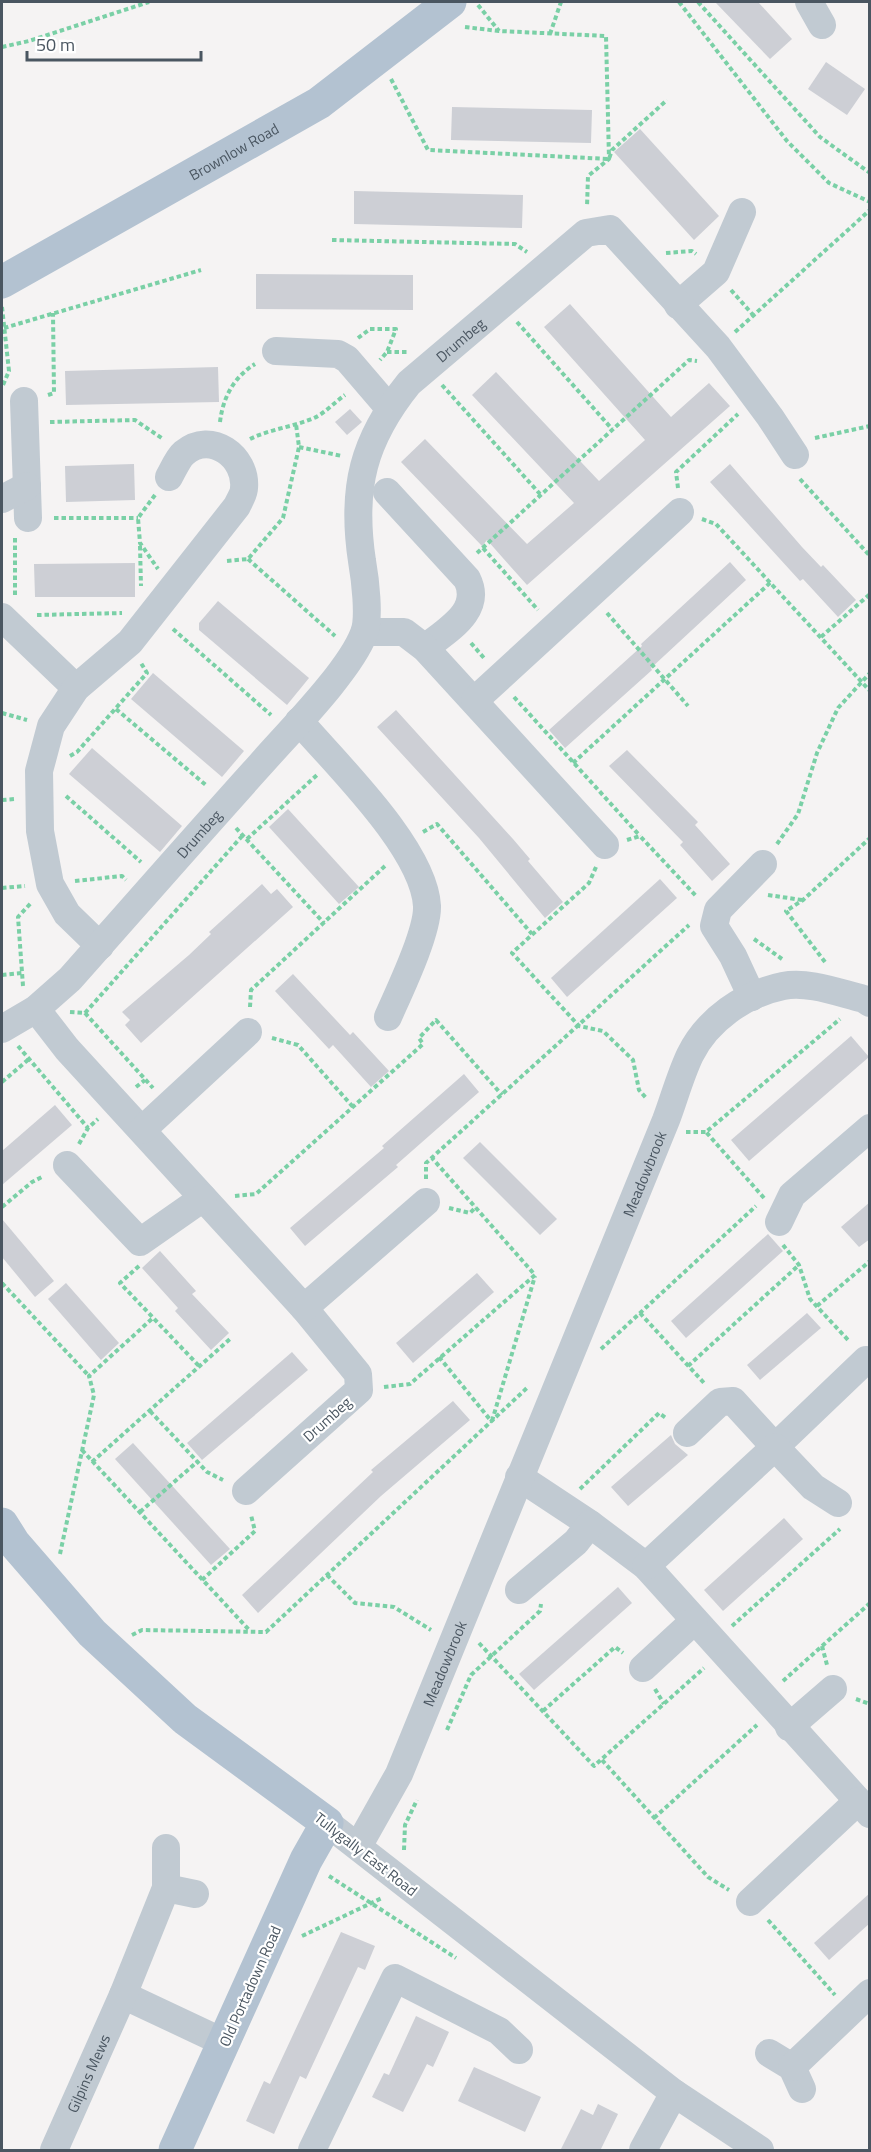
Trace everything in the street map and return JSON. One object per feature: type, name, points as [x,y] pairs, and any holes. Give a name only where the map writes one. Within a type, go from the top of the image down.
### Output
[{"type":"main road","name":"Brownlow Road","points":[[2,282],[319,103],[456,14]]},
{"type":"main road","name":"Tullygally East Road","points":[[2,1524],[39,1571],[107,1647],[185,1719],[327,1822]]},
{"type":"main road","name":"Old Portadown Road","points":[[175,2151],[270,1945],[306,1860],[327,1822]]},
{"type":"street","points":[[678,305],[716,272],[742,212]]},
{"type":"street","points":[[586,233],[610,229],[711,340],[770,417],[795,455]]},
{"type":"street","name":"Drumbeg","points":[[2,1029],[36,1009],[70,980],[160,879],[215,801],[299,721],[349,660],[365,632],[365,579],[357,527],[359,480],[368,449],[389,408],[409,383],[586,233]]},
{"type":"street","points":[[276,351],[338,354],[347,359],[389,408]]},
{"type":"street","points":[[17,403],[27,486],[28,518]]},
{"type":"street","points":[[100,946],[67,914],[50,884],[40,831],[39,771],[51,726],[76,688],[130,642],[142,613],[171,590],[237,506],[244,490],[242,468],[223,448],[204,444],[184,453],[169,477]]},
{"type":"street","points":[[2,499],[27,486]]},
{"type":"street","points":[[387,492],[459,570],[472,589],[472,601],[466,614],[425,648]]},
{"type":"street","points":[[475,700],[681,512]]},
{"type":"street","points":[[9,619],[76,688]]},
{"type":"street","points":[[365,632],[404,632],[425,648],[475,700],[605,845]]},
{"type":"street","points":[[299,721],[403,843],[420,875],[427,907],[413,959],[388,1017]]},
{"type":"street","points":[[752,997],[733,956],[714,926],[718,910],[763,864]]},
{"type":"street","name":"Meadowbrook","points":[[359,1845],[399,1774],[465,1642],[519,1478],[666,1120],[690,1054],[717,1017],[752,997],[784,986],[820,988],[868,997]]},
{"type":"street","name":"Drumbeg","points":[[36,1009],[67,1049],[304,1308],[358,1374],[359,1390],[246,1491]]},
{"type":"street","points":[[142,1130],[248,1032]]},
{"type":"street","points":[[778,1206],[870,1128]]},
{"type":"street","points":[[67,1165],[140,1242],[202,1198]]},
{"type":"street","points":[[304,1308],[426,1202]]},
{"type":"street","points":[[646,1566],[866,1360]]},
{"type":"street","points":[[687,1433],[720,1402],[733,1401],[840,1515]]},
{"type":"street","points":[[519,1478],[590,1524],[646,1566],[717,1648],[864,1807],[750,1902]]},
{"type":"street","points":[[519,1590],[576,1542],[590,1524]]},
{"type":"street","points":[[643,1668],[694,1621]]},
{"type":"street","points":[[775,1712],[833,1689]]},
{"type":"street","name":"Tullygally East Road","points":[[327,1822],[674,2093],[760,2151]]},
{"type":"street","name":"Gilpins Mews","points":[[54,2151],[123,1995],[166,1888],[165,1848]]},
{"type":"street","points":[[166,1888],[195,1894]]},
{"type":"street","points":[[312,2151],[395,1978],[499,2031],[519,2050]]},
{"type":"street","points":[[788,2070],[870,1993]]},
{"type":"street","points":[[123,1995],[225,2043]]},
{"type":"street","points":[[643,2151],[674,2093]]},
{"type":"path","points":[[2,47],[29,41],[149,2]]},
{"type":"path","points":[[476,2],[499,32]]},
{"type":"path","points":[[550,34],[561,2]]},
{"type":"path","points":[[679,2],[787,141],[829,183],[870,202]]},
{"type":"path","points":[[698,2],[820,137],[870,173]]},
{"type":"path","points":[[456,14],[499,32],[606,36],[609,159]]},
{"type":"path","points":[[388,73],[428,150],[609,159]]},
{"type":"path","points":[[586,233],[588,176],[609,159],[612,150],[667,100]]},
{"type":"path","points":[[459,570],[689,360],[700,362],[711,340],[870,210]]},
{"type":"path","points":[[332,240],[514,244],[549,265]]},
{"type":"path","points":[[3,328],[201,270]]},
{"type":"path","points":[[2,303],[9,371],[17,403]]},
{"type":"path","points":[[502,304],[612,429]]},
{"type":"path","points":[[17,403],[54,393],[53,313]]},
{"type":"path","points":[[276,351],[241,372],[222,403],[223,448],[266,431],[317,417],[364,379],[387,352],[396,329],[370,329],[338,354]]},
{"type":"path","points":[[427,368],[540,494]]},
{"type":"path","points":[[17,403],[135,420],[184,453]]},
{"type":"path","points":[[740,412],[676,472],[681,512],[716,524],[870,691]]},
{"type":"path","points":[[190,566],[248,559],[283,518],[298,447],[296,424]]},
{"type":"path","points":[[298,447],[364,463]]},
{"type":"path","points":[[140,556],[138,518],[169,477]]},
{"type":"path","points":[[138,518],[28,518],[14,539],[9,619],[142,613],[272,715]]},
{"type":"path","points":[[140,543],[171,590]]},
{"type":"path","points":[[483,548],[553,628]]},
{"type":"path","points":[[248,559],[342,642],[339,649],[349,660]]},
{"type":"path","points":[[573,763],[771,582]]},
{"type":"path","points":[[591,594],[688,706]]},
{"type":"path","points":[[821,637],[870,594]]},
{"type":"path","points":[[454,624],[573,763],[640,836]]},
{"type":"path","points":[[130,642],[147,672],[77,752],[39,771],[160,879]]},
{"type":"path","points":[[763,864],[798,814],[817,753],[838,708],[870,673]]},
{"type":"path","points":[[116,709],[215,801],[324,923]]},
{"type":"path","points":[[85,1012],[245,837],[333,761]]},
{"type":"path","points":[[352,1107],[298,1045],[248,1032],[251,990],[383,868],[403,843],[437,824],[532,934]]},
{"type":"path","points":[[832,972],[786,911],[803,900],[870,838]]},
{"type":"path","points":[[605,845],[589,884],[512,953],[579,1026],[603,1031],[633,1060],[639,1090],[666,1120]]},
{"type":"path","points":[[426,1202],[426,1163],[700,914],[718,910]]},
{"type":"path","points":[[2,975],[22,973]]},
{"type":"path","points":[[866,1360],[810,1299],[799,1265],[782,1245],[778,1206],[706,1132],[868,997]]},
{"type":"path","points":[[36,1009],[85,1012],[168,1106]]},
{"type":"path","points":[[202,1198],[256,1194],[423,1044],[419,1038],[436,1020],[502,1095]]},
{"type":"path","points":[[2,1029],[88,1128]]},
{"type":"path","points":[[2,1082],[29,1059]]},
{"type":"path","points":[[432,1158],[535,1275]]},
{"type":"path","points":[[107,1647],[142,1630],[266,1632],[549,1367],[581,1368],[752,1210],[778,1206]]},
{"type":"path","points":[[752,1210],[778,1206]]},
{"type":"path","points":[[140,1242],[144,1261],[120,1283],[200,1367]]},
{"type":"path","points":[[817,1306],[870,1261]]},
{"type":"path","points":[[688,1366],[799,1265]]},
{"type":"path","points":[[359,1390],[410,1384],[535,1275]]},
{"type":"path","points":[[492,1422],[535,1275]]},
{"type":"path","points":[[2,1283],[89,1376],[94,1395],[59,1557],[39,1571]]},
{"type":"path","points":[[640,1313],[720,1402]]},
{"type":"path","points":[[89,1376],[154,1317]]},
{"type":"path","points":[[92,1462],[231,1338]]},
{"type":"path","points":[[439,1357],[492,1422]]},
{"type":"path","points":[[150,1411],[207,1472],[246,1491],[255,1531],[202,1580]]},
{"type":"path","points":[[566,1508],[585,1481],[659,1413],[687,1433]]},
{"type":"path","points":[[82,1450],[251,1632]]},
{"type":"path","points":[[140,1512],[198,1461]]},
{"type":"path","points":[[327,1575],[355,1603],[394,1607],[493,1657],[594,1766],[664,1704],[840,1515]]},
{"type":"path","points":[[443,1740],[471,1675],[540,1611],[542,1570]]},
{"type":"path","points":[[654,1818],[775,1712],[870,1603]]},
{"type":"path","points":[[543,1711],[615,1647],[643,1668],[664,1704]]},
{"type":"path","points":[[270,1945],[293,1940],[371,1904],[389,1895],[403,1881],[405,1825],[419,1793]]},
{"type":"path","points":[[306,1860],[466,1965]]},
{"type":"building","points":[[715,2],[758,2],[792,39],[770,59]]},
{"type":"building","points":[[826,62],[865,89],[847,115],[808,89]]},
{"type":"building","points":[[452,107],[592,110],[591,143],[451,140]]},
{"type":"building","points":[[640,129],[719,216],[694,240],[614,152]]},
{"type":"building","points":[[354,191],[523,195],[522,228],[354,224]]},
{"type":"building","points":[[256,274],[413,275],[413,310],[256,309]]},
{"type":"building","points":[[570,304],[671,417],[709,383],[730,406],[527,585],[487,540],[482,546],[401,462],[425,439],[527,544],[574,503],[472,395],[496,372],[599,481],[645,440],[544,327]]},
{"type":"building","points":[[218,367],[219,402],[66,405],[65,371]]},
{"type":"building","points":[[350,409],[362,422],[347,435],[335,422]]},
{"type":"building","points":[[134,464],[135,500],[66,502],[65,466]]},
{"type":"building","points":[[730,464],[802,547],[821,567],[823,565],[856,600],[838,617],[803,579],[800,581],[710,482]]},
{"type":"building","points":[[730,562],[746,580],[651,668],[652,670],[565,748],[549,730]]},
{"type":"building","points":[[135,563],[135,597],[35,597],[34,564]]},
{"type":"building","points":[[218,601],[309,678],[287,705],[199,630],[199,623]]},
{"type":"building","points":[[153,673],[244,751],[222,777],[131,699]]},
{"type":"building","points":[[396,710],[513,839],[530,859],[528,861],[563,902],[545,918],[479,838],[377,727]]},
{"type":"building","points":[[92,748],[182,826],[160,852],[69,774]]},
{"type":"building","points":[[627,750],[698,822],[695,825],[730,864],[712,881],[680,845],[683,842],[609,766]]},
{"type":"building","points":[[288,809],[359,887],[339,904],[269,827]]},
{"type":"building","points":[[660,879],[677,898],[567,997],[551,978]]},
{"type":"building","points":[[262,884],[271,894],[277,889],[293,907],[141,1043],[125,1025],[130,1020],[122,1012],[189,955],[211,934],[209,932]]},
{"type":"building","points":[[293,974],[350,1035],[353,1032],[389,1071],[371,1087],[333,1045],[329,1049],[275,991]]},
{"type":"building","points":[[851,1036],[869,1057],[749,1161],[731,1140]]},
{"type":"building","points":[[464,1074],[479,1092],[396,1165],[398,1167],[305,1246],[290,1228],[384,1148],[382,1146]]},
{"type":"building","points":[[55,1105],[72,1125],[2,1185],[2,1151]]},
{"type":"building","points":[[480,1142],[557,1219],[540,1235],[463,1158]]},
{"type":"building","points":[[870,1202],[870,1239],[859,1247],[841,1227]]},
{"type":"building","points":[[2,1219],[54,1281],[35,1297],[2,1257]]},
{"type":"building","points":[[768,1234],[783,1251],[686,1338],[671,1321]]},
{"type":"building","points":[[160,1251],[196,1291],[192,1294],[229,1333],[211,1350],[175,1311],[178,1308],[142,1268]]},
{"type":"building","points":[[477,1273],[494,1292],[413,1363],[396,1343]]},
{"type":"building","points":[[66,1283],[119,1343],[101,1360],[48,1299]]},
{"type":"building","points":[[807,1313],[821,1328],[760,1380],[747,1365]]},
{"type":"building","points":[[292,1352],[308,1370],[202,1460],[187,1443]]},
{"type":"building","points":[[453,1401],[470,1420],[381,1496],[258,1613],[242,1595],[373,1472],[371,1470]]},
{"type":"building","points":[[671,1435],[675,1444],[688,1455],[628,1506],[611,1487]]},
{"type":"building","points":[[133,1443],[230,1549],[211,1565],[115,1459]]},
{"type":"building","points":[[784,1518],[803,1539],[723,1611],[704,1590]]},
{"type":"building","points":[[618,1587],[632,1603],[534,1690],[519,1674]]},
{"type":"building","points":[[870,1893],[870,1923],[829,1960],[814,1943]]},
{"type":"building","points":[[341,1932],[375,1946],[365,1970],[358,1967],[306,2079],[300,2076],[274,2134],[246,2121],[264,2081],[270,2084]]},
{"type":"building","points":[[416,2016],[449,2032],[433,2067],[427,2064],[403,2112],[372,2097],[384,2073],[389,2075]]},
{"type":"building","points":[[474,2067],[541,2097],[525,2132],[458,2101]]},
{"type":"building","points":[[598,2104],[618,2114],[600,2151],[560,2151],[581,2109],[593,2115]]}]
